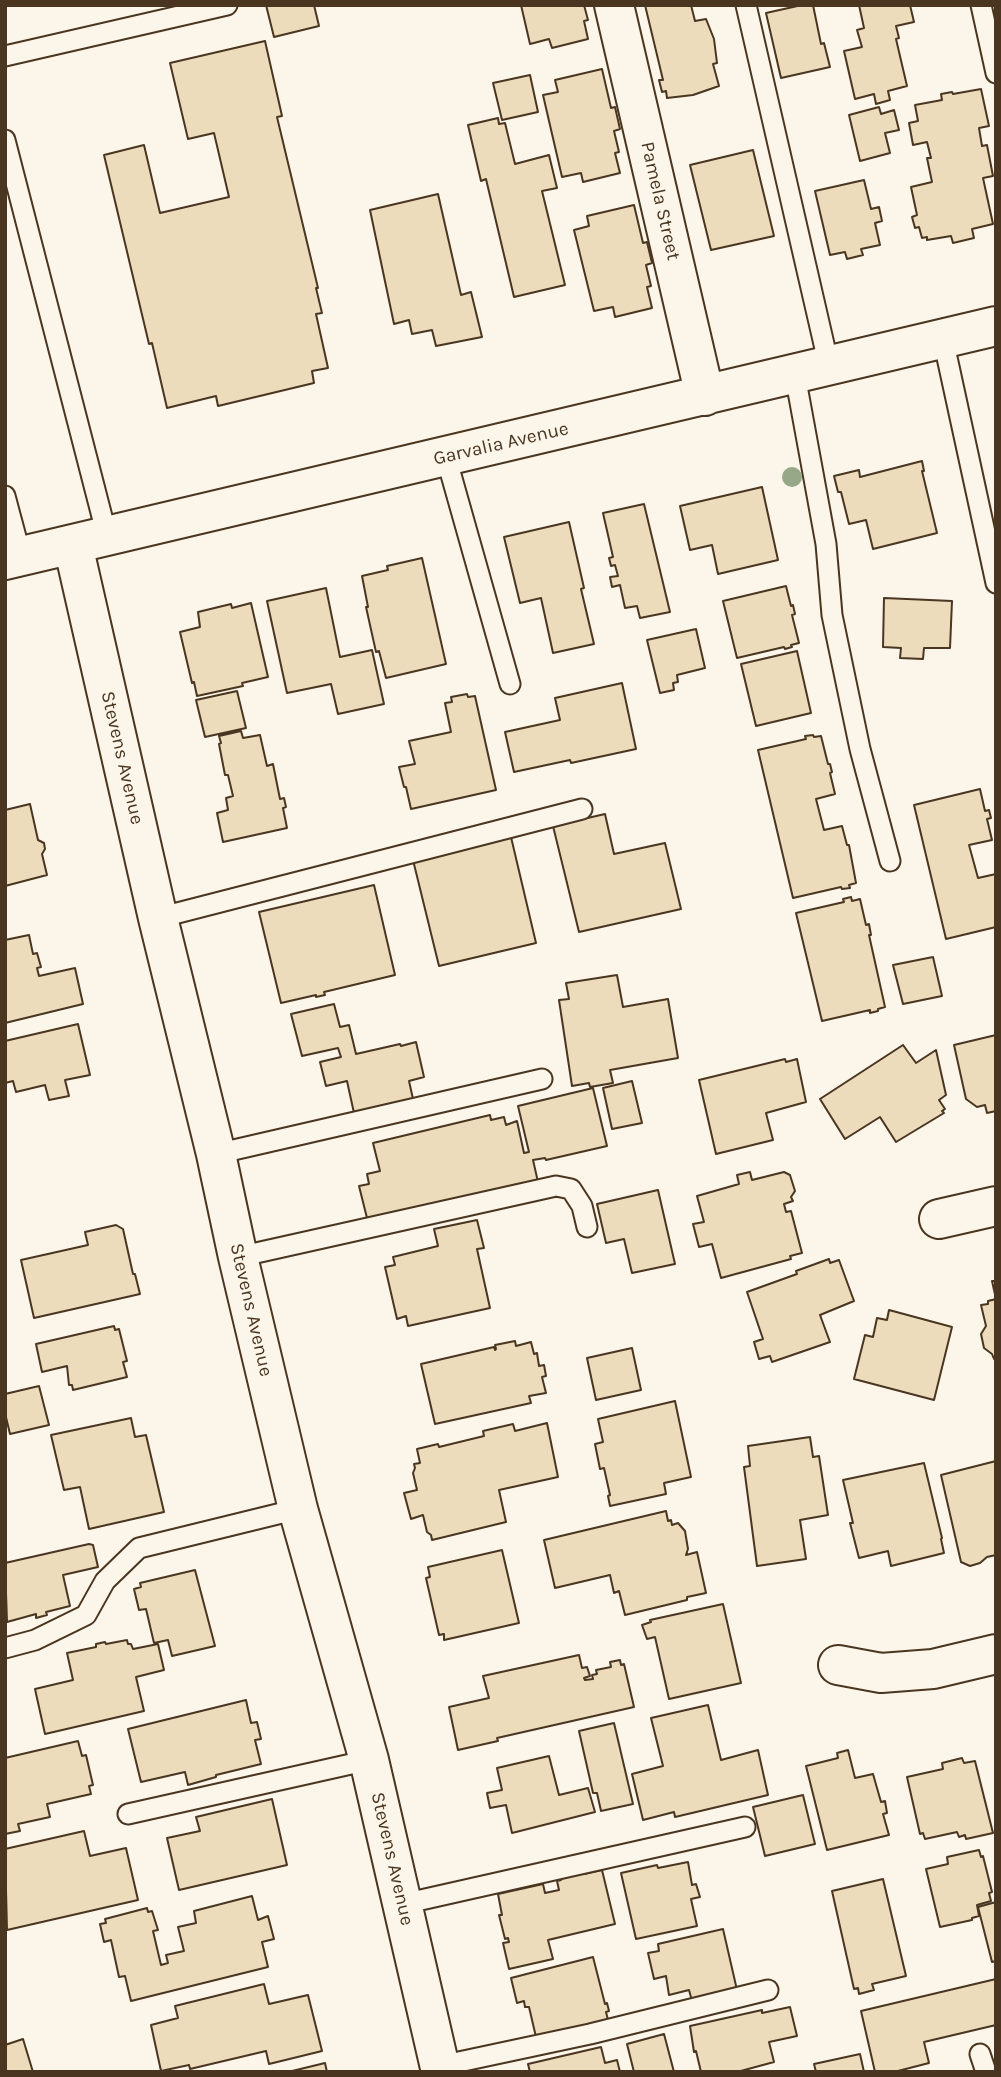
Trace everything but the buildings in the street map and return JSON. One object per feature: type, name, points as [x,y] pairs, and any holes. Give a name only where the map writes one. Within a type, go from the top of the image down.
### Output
[{"type":"street","name":"Pamela Street","points":[[614,5],[705,396]]},
{"type":"street","name":"Garvalia Avenue","points":[[13,558],[996,326]]},
{"type":"street","name":"Stevens Avenue","points":[[90,540],[158,918],[298,1509],[369,1760],[440,2069]]},
{"type":"street","points":[[939,1219],[996,1206]]},
{"type":"street","points":[[838,1665],[881,1673],[933,1669],[996,1654]]},
{"type":"lane","points":[[5,56],[227,5]]},
{"type":"lane","points":[[746,5],[812,370],[832,615],[859,749],[890,860]]},
{"type":"lane","points":[[981,5],[996,74]]},
{"type":"lane","points":[[5,139],[90,540]]},
{"type":"lane","points":[[943,339],[996,583]]},
{"type":"lane","points":[[446,457],[510,684]]},
{"type":"lane","points":[[5,496],[13,558]]},
{"type":"lane","points":[[158,918],[582,809]]},
{"type":"lane","points":[[216,1154],[542,1079]]},
{"type":"lane","points":[[238,1256],[556,1186],[571,1189],[582,1206],[587,1227]]},
{"type":"lane","points":[[5,1648],[35,1640],[86,1615],[105,1581],[139,1548],[298,1509]]},
{"type":"lane","points":[[128,1814],[369,1760]]},
{"type":"lane","points":[[403,1904],[745,1827]]},
{"type":"lane","points":[[440,2069],[768,1990]]}]
